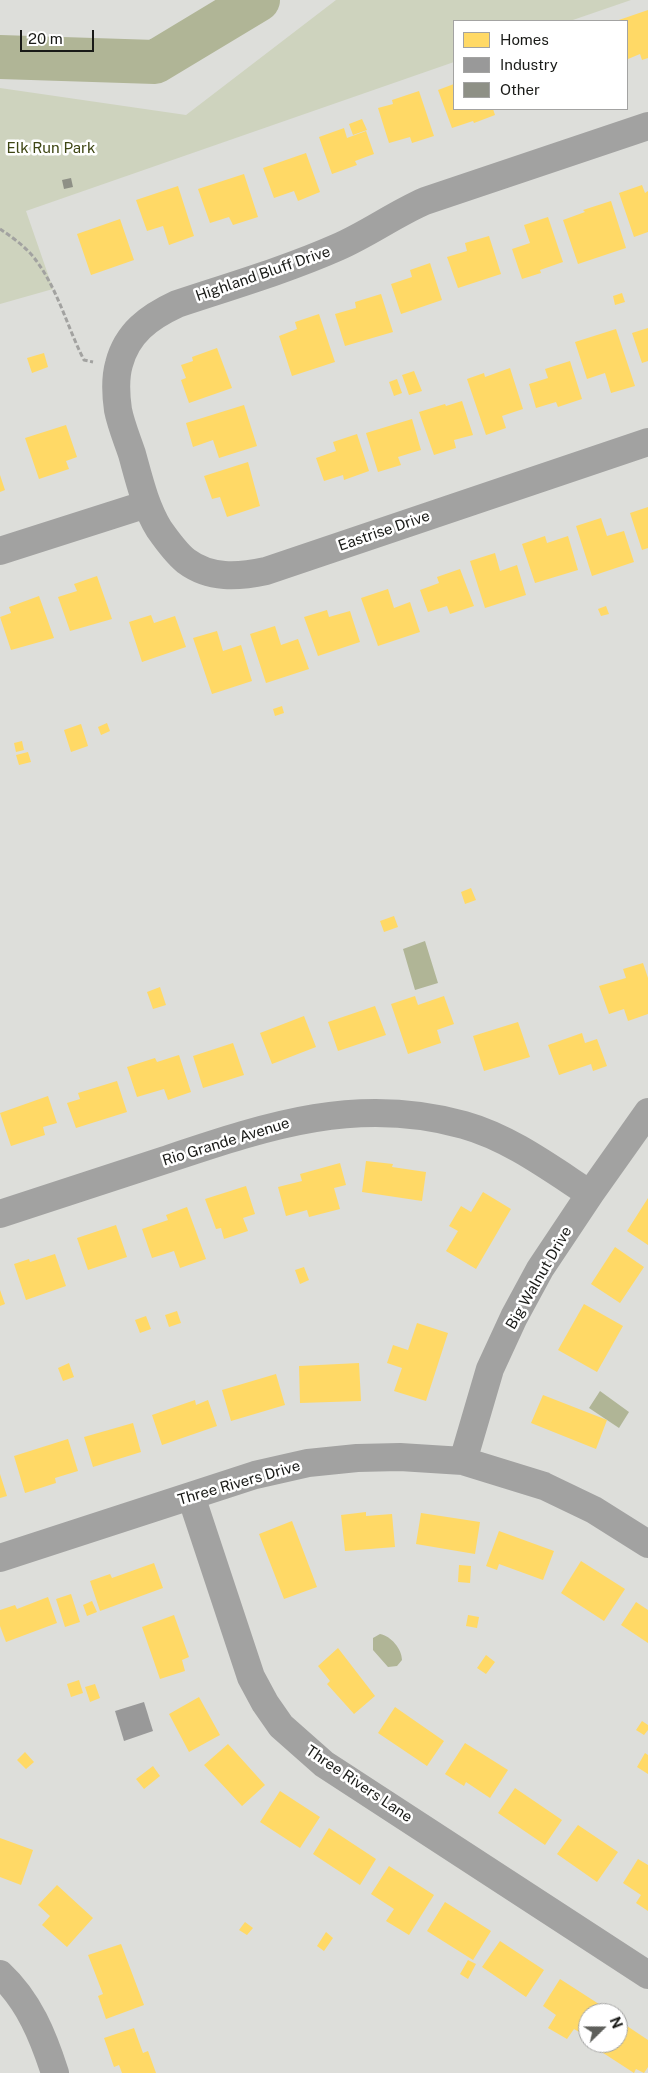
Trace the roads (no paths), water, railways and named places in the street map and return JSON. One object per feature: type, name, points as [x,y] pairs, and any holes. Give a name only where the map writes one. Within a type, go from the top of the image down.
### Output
[{"type":"street","name":"Highland Bluff Drive","points":[[147,504],[118,410],[116,386],[118,366],[126,344],[139,327],[156,313],[177,304],[309,260],[341,246],[401,212],[425,201],[648,126]]},
{"type":"street","name":"Eastrise Drive","points":[[147,504],[159,528],[185,560],[204,570],[224,576],[245,576],[266,571],[648,442]]},
{"type":"street","points":[[0,551],[147,504]]},
{"type":"street","name":"Rio Grande Avenue","points":[[0,1214],[250,1132],[316,1117],[344,1113],[375,1112],[428,1118],[466,1125],[525,1152],[590,1194]]},
{"type":"street","name":"Big Walnut Drive","points":[[463,1461],[490,1369],[514,1317],[540,1270],[590,1194],[648,1112]]},
{"type":"street","name":"Three Rivers Drive","points":[[0,1558],[255,1475],[308,1463],[357,1458],[400,1457],[463,1461],[544,1486],[594,1510],[648,1544]]},
{"type":"street","name":"Three Rivers Lane","points":[[191,1496],[251,1677],[265,1703],[281,1726],[324,1764],[648,1975]]},
{"type":"street","points":[[0,1974],[14,1987],[27,2006],[38,2027],[55,2073]]},
{"type":"waterway","points":[[0,57],[155,62],[258,0]]},
{"type":"park label","name":"Elk Run Park","points":[[51,148]]}]
